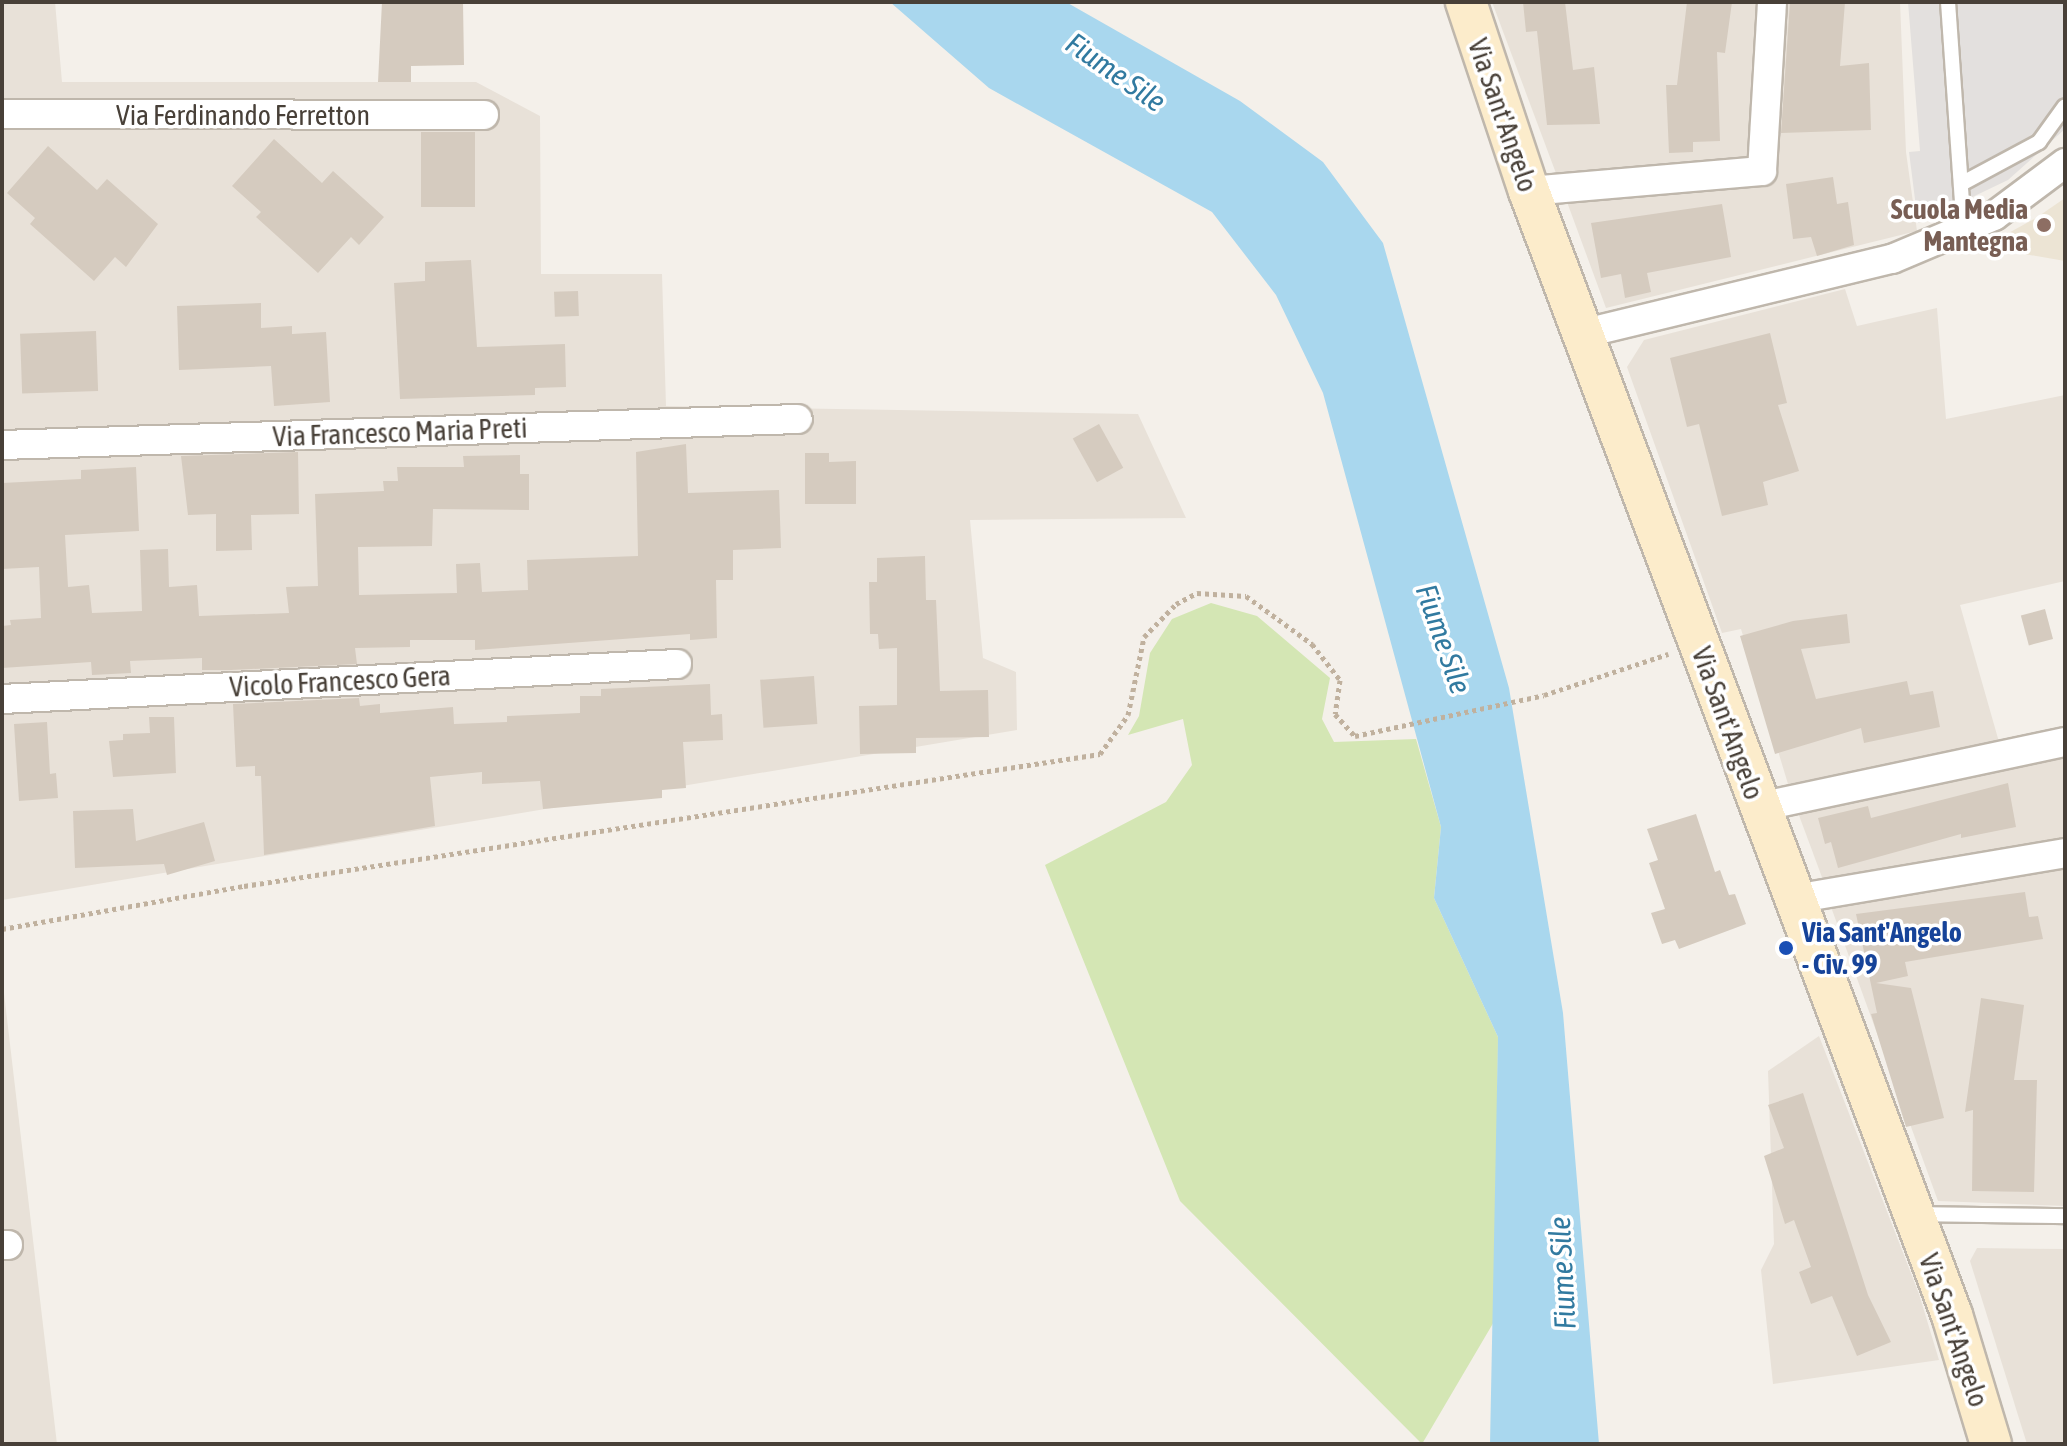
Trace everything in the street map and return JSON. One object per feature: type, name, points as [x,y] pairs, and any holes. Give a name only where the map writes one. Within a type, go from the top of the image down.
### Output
[{"type":"street","name":"Via Sant'Angelo","points":[[1466,2],[1529,191],[1952,1315],[1991,1444]]},
{"type":"street","points":[[1529,191],[1762,171],[1772,2]]},
{"type":"street","name":"Via Ferdinando Ferretton","points":[[2,114],[484,115]]},
{"type":"street","points":[[1585,333],[1892,259],[1994,216],[2065,163]]},
{"type":"street","name":"Via Francesco Maria Preti","points":[[2,445],[798,419]]},
{"type":"street","name":"Vicolo Francesco Gera","points":[[2,699],[677,664]]},
{"type":"street","points":[[1759,807],[2065,742]]},
{"type":"street","points":[[1794,899],[2065,853]]},
{"type":"lane","points":[[1948,2],[1964,230]]},
{"type":"lane","points":[[1961,184],[2039,142],[2065,106]]},
{"type":"lane","points":[[1912,1214],[2065,1216]]},
{"type":"path","points":[[2,929],[244,886],[1100,754],[1128,715],[1144,637],[1176,604],[1197,593],[1246,596],[1312,644],[1340,680],[1335,714],[1355,736],[1544,695],[1699,643]]},
{"type":"shaded area","points":[[2,2],[55,2],[62,82],[476,82],[540,116],[541,274],[662,274],[666,406],[1138,414],[1186,518],[970,520],[983,658],[1016,672],[1017,730],[2,900]]},
{"type":"shaded area","points":[[1492,2],[1763,2],[1749,160],[1557,176]]},
{"type":"shaded area","points":[[1779,2],[1900,2],[1906,152],[1917,231],[1606,308],[1567,202],[1775,182],[1771,127]]},
{"type":"shaded area","points":[[1908,2],[2065,2],[2065,129],[2008,180],[1918,223],[1909,152],[1920,151]]},
{"type":"shaded area","name":"Scuola Media Mantegna","points":[[2065,198],[2065,261],[1983,247],[2036,218]]},
{"type":"shaded area","points":[[1845,289],[1857,326],[1937,308],[1946,419],[2065,395],[2065,581],[1960,605],[1999,742],[1788,784],[1741,629],[1722,633],[1627,367],[1644,340]]},
{"type":"shaded area","points":[[2065,752],[2065,840],[1823,880],[1797,810]]},
{"type":"shaded area","points":[[2065,866],[2065,1206],[1938,1201],[1831,907]]},
{"type":"shaded area","points":[[2,976],[57,1444],[2,1444]]},
{"type":"shaded area","points":[[1819,1036],[1919,1294],[1939,1360],[1773,1384],[1761,1270],[1774,1244],[1768,1071]]},
{"type":"shaded area","points":[[1977,1248],[2065,1249],[2065,1444],[2027,1444],[1970,1261]]},
{"type":"green space","points":[[1211,603],[1257,616],[1330,678],[1322,719],[1334,742],[1416,739],[1441,827],[1434,898],[1498,1037],[1495,1320],[1422,1444],[1180,1201],[1045,865],[1166,802],[1192,765],[1183,719],[1128,735],[1139,716],[1150,653],[1172,619]]},
{"type":"water","name":"Fiume Sile","points":[[890,2],[1066,2],[1240,101],[1323,162],[1383,243],[1509,688],[1563,1013],[1599,1444],[1490,1444],[1498,1037],[1434,898],[1441,827],[1323,393],[1276,295],[1212,212],[989,88]]},
{"type":"building","points":[[382,2],[463,2],[464,65],[411,66],[411,82],[378,82]]},
{"type":"building","points":[[1523,2],[1565,2],[1573,70],[1594,67],[1600,124],[1547,125],[1537,31],[1526,32]]},
{"type":"building","points":[[1687,2],[1732,2],[1725,53],[1717,52],[1720,141],[1693,142],[1693,152],[1669,153],[1666,85],[1677,85]]},
{"type":"building","points":[[1790,2],[1845,2],[1840,66],[1869,63],[1871,130],[1781,133]]},
{"type":"building","points":[[421,132],[475,132],[475,207],[421,207]]},
{"type":"building","points":[[274,139],[322,183],[333,171],[384,217],[359,245],[351,237],[318,273],[256,217],[261,212],[232,186]]},
{"type":"building","points":[[48,146],[97,190],[107,179],[158,224],[126,267],[115,257],[94,281],[30,224],[35,218],[7,193]]},
{"type":"building","points":[[1833,177],[1837,204],[1848,202],[1854,245],[1817,256],[1811,237],[1793,239],[1786,184]]},
{"type":"building","points":[[1722,204],[1731,257],[1647,273],[1651,292],[1625,298],[1621,274],[1601,278],[1591,223]]},
{"type":"building","points":[[471,260],[477,347],[565,344],[566,387],[535,388],[535,395],[400,399],[394,283],[425,281],[425,262]]},
{"type":"building","points":[[578,291],[579,316],[555,317],[554,292]]},
{"type":"building","points":[[261,303],[261,328],[292,326],[292,334],[326,332],[330,402],[274,406],[271,366],[179,370],[177,306]]},
{"type":"building","points":[[96,331],[98,391],[22,394],[20,334]]},
{"type":"building","points":[[1770,333],[1787,403],[1778,405],[1799,471],[1763,482],[1768,505],[1722,516],[1699,424],[1687,427],[1670,358]]},
{"type":"building","points":[[1099,424],[1123,468],[1097,482],[1073,439]]},
{"type":"building","points":[[686,444],[688,493],[779,490],[781,548],[733,550],[733,580],[716,580],[717,638],[690,640],[690,634],[475,650],[475,640],[410,640],[410,647],[355,648],[357,664],[231,670],[202,670],[202,658],[130,661],[131,673],[92,675],[91,662],[2,668],[2,626],[11,625],[10,620],[41,618],[39,567],[2,569],[2,483],[81,479],[81,470],[136,467],[139,531],[65,535],[68,587],[89,585],[92,613],[142,611],[140,550],[168,549],[169,587],[197,585],[199,616],[289,613],[286,587],[318,586],[315,494],[384,491],[383,481],[398,481],[397,467],[464,467],[463,456],[520,455],[520,474],[529,474],[529,510],[433,509],[432,546],[358,547],[359,595],[457,593],[456,564],[480,563],[482,592],[528,590],[527,560],[638,556],[636,452]]},
{"type":"building","points":[[298,452],[299,514],[251,515],[252,550],[216,551],[216,514],[188,515],[181,456]]},
{"type":"building","points":[[805,453],[829,453],[829,462],[856,461],[856,504],[805,504]]},
{"type":"building","points":[[925,556],[926,600],[936,600],[940,691],[988,690],[989,737],[916,738],[916,753],[860,754],[859,706],[897,705],[897,648],[879,649],[878,634],[870,634],[869,582],[877,582],[877,558]]},
{"type":"building","points":[[2045,609],[2053,639],[2029,645],[2021,615]]},
{"type":"building","points":[[1847,614],[1850,643],[1801,649],[1816,699],[1907,681],[1910,695],[1933,691],[1940,727],[1864,743],[1861,728],[1775,754],[1740,636],[1793,621]]},
{"type":"building","points":[[814,676],[817,724],[763,728],[760,680]]},
{"type":"building","points":[[710,684],[711,715],[722,714],[723,740],[683,742],[686,788],[662,790],[662,798],[543,809],[540,781],[482,784],[482,772],[430,777],[435,826],[264,855],[261,776],[255,776],[255,766],[236,767],[233,704],[359,698],[360,706],[380,704],[380,713],[453,707],[454,724],[507,722],[507,716],[580,713],[580,696],[601,696],[601,689]]},
{"type":"building","points":[[149,717],[174,717],[176,773],[113,777],[109,741],[123,740],[123,734],[150,733]]},
{"type":"building","points":[[47,722],[50,774],[56,773],[58,798],[19,801],[14,724]]},
{"type":"building","points":[[2008,783],[2016,827],[1961,838],[1961,834],[1838,868],[1831,842],[1825,844],[1818,818],[1868,806],[1871,818]]},
{"type":"building","points":[[133,809],[136,841],[204,822],[215,861],[167,875],[164,864],[75,868],[73,811]]},
{"type":"building","points":[[1696,814],[1715,872],[1720,870],[1729,895],[1735,894],[1746,924],[1679,949],[1675,940],[1662,944],[1651,913],[1665,909],[1649,863],[1658,860],[1647,829]]},
{"type":"building","points":[[2025,892],[2029,917],[2038,916],[2043,939],[1905,962],[1908,976],[1876,983],[1911,988],[1944,1118],[1906,1127],[1871,1014],[1877,1013],[1856,914]]},
{"type":"building","points":[[1981,998],[2024,1005],[2014,1080],[2037,1080],[2034,1192],[1972,1191],[1973,1110],[1965,1112]]},
{"type":"building","points":[[1803,1093],[1868,1295],[1891,1342],[1857,1356],[1832,1296],[1811,1304],[1799,1272],[1811,1267],[1794,1220],[1785,1224],[1764,1156],[1784,1148],[1768,1105]]},
{"type":"place","name":"Scuola Media Mantegna","points":[[2044,225]]},
{"type":"place","name":"Via Sant'Angelo - Civ. 99","points":[[1786,948]]}]
